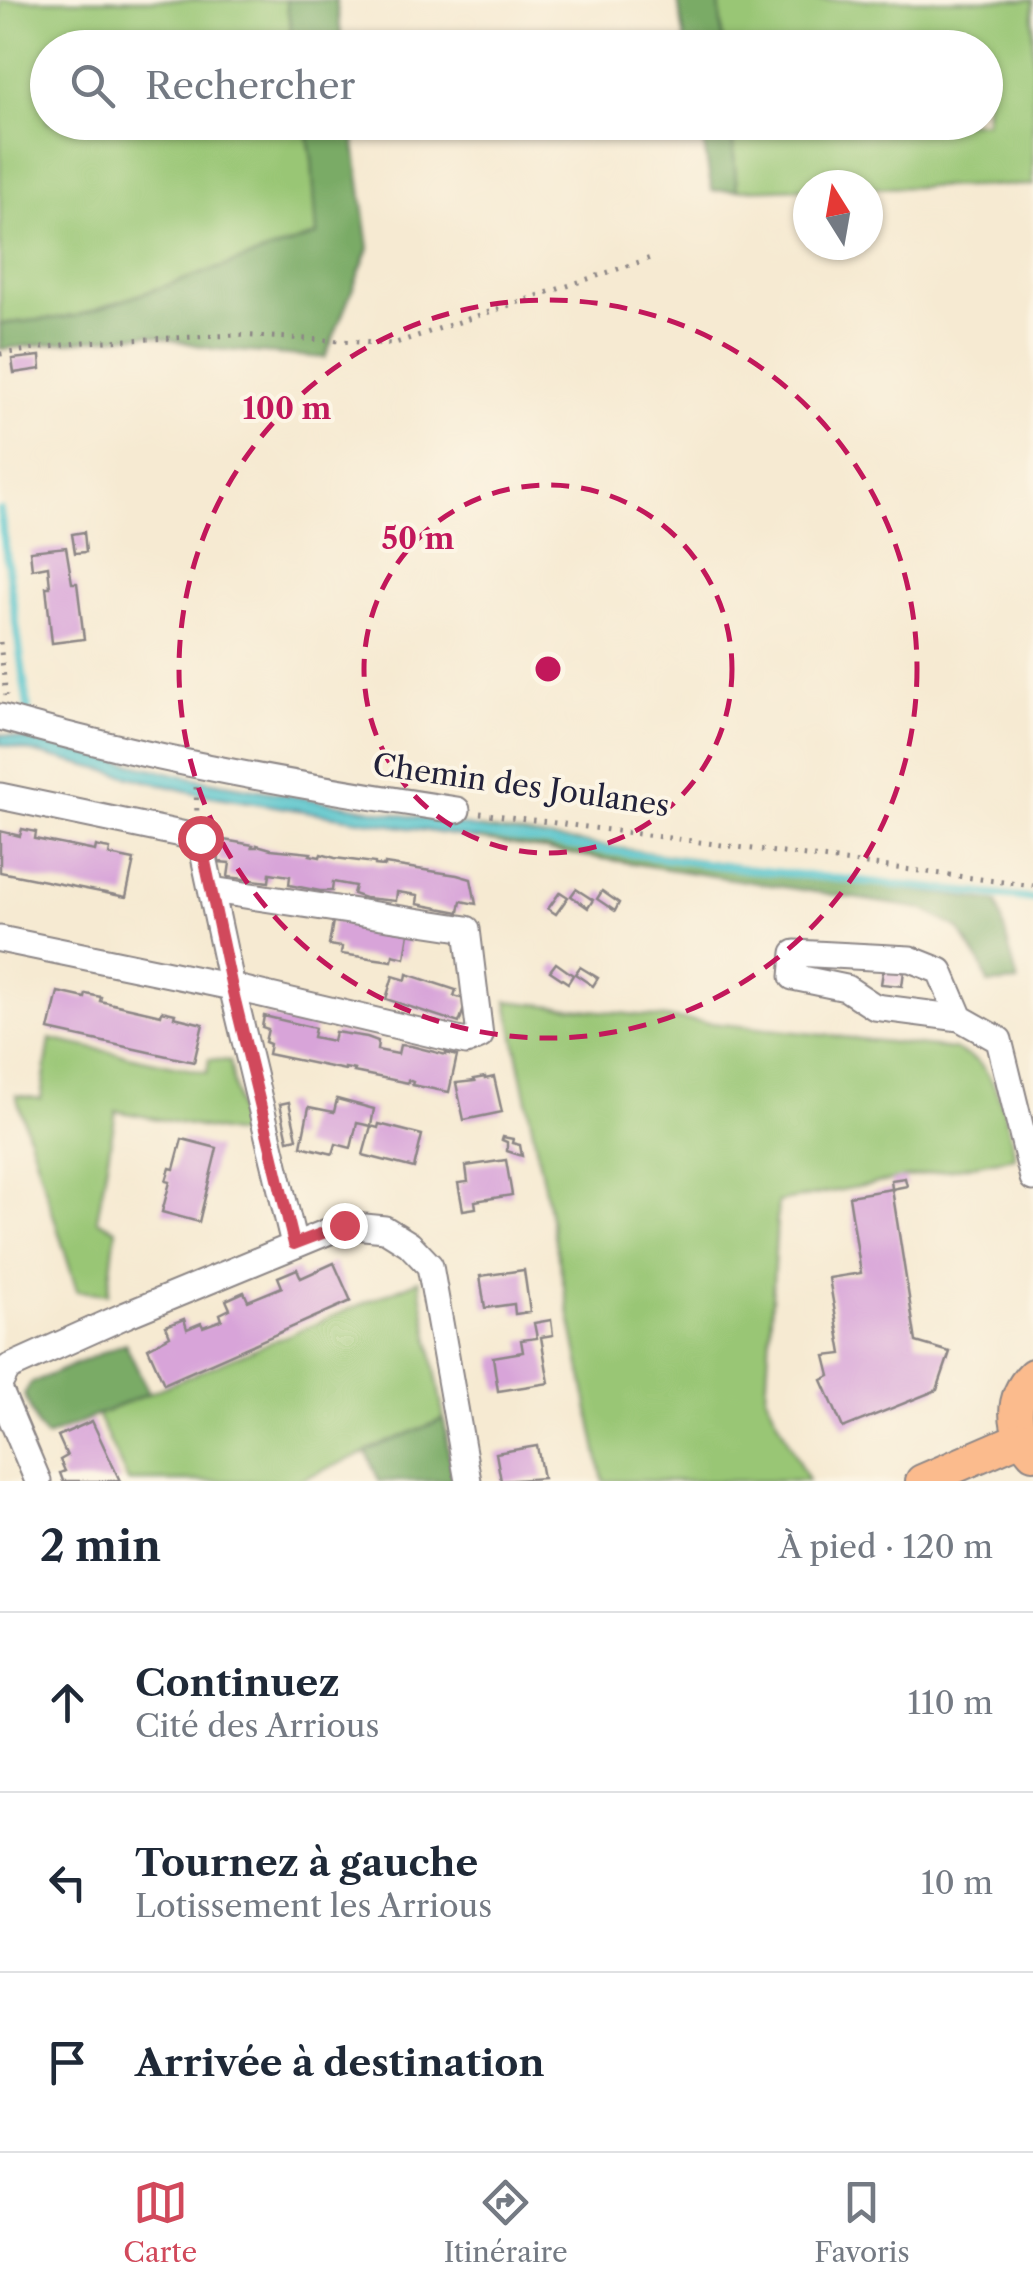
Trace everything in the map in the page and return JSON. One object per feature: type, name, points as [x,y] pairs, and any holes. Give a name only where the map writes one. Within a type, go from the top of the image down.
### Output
[{"type":"main road","points":[[922,1481],[1027,1446],[1016,1424],[1015,1408],[1019,1393],[1033,1375]]},
{"type":"street","name":"Chemin des Joulanes","points":[[2,718],[197,766],[331,792],[457,810]]},
{"type":"street","points":[[0,796],[200,838],[294,1244]]},
{"type":"street","points":[[0,939],[466,1042],[480,1036],[467,928],[212,890]]},
{"type":"street","points":[[960,1018],[940,971],[910,959],[795,953],[793,977],[846,988],[875,1007],[960,1018],[1000,1040],[1033,1178]]},
{"type":"street","points":[[0,1383],[8,1368],[294,1244],[344,1225],[384,1229],[409,1244],[430,1266],[468,1481]]},
{"type":"street","points":[[0,1391],[38,1481]]},
{"type":"path","points":[[0,354],[86,342],[237,334],[393,344],[651,258]]},
{"type":"path","points":[[0,642],[7,700],[2,718]]},
{"type":"path","name":"Chemin des Joulanes","points":[[457,810],[1033,886]]},
{"type":"green space","points":[[0,0],[286,0],[291,30],[30,30],[30,140],[309,140],[318,235],[76,316],[0,324]]},
{"type":"green space","points":[[286,0],[336,0],[340,30],[291,30]]},
{"type":"green space","points":[[678,0],[719,0],[722,30],[683,30]]},
{"type":"green space","points":[[719,0],[1033,0],[1033,185],[883,188],[883,170],[793,170],[793,188],[737,190],[733,140],[1003,140],[1003,30],[722,30]]},
{"type":"green space","points":[[309,140],[354,140],[369,248],[325,358],[214,349],[147,334],[0,349],[0,324],[76,316],[317,235]]},
{"type":"green space","points":[[703,140],[733,140],[737,190],[712,191]]},
{"type":"green space","points":[[477,828],[997,902],[1018,982],[988,984],[981,964],[959,929],[922,909],[477,839]]},
{"type":"green space","points":[[507,1001],[954,1049],[975,1060],[990,1079],[1002,1105],[1015,1157],[778,1202],[766,1396],[808,1481],[603,1481]]},
{"type":"green space","points":[[50,1039],[207,1073],[209,1059],[230,1061],[242,1135],[116,1111],[97,1220],[116,1229],[108,1294],[77,1291],[16,1095],[41,1099]]},
{"type":"green space","points":[[419,1280],[444,1419],[298,1481],[128,1481],[97,1415]]},
{"type":"green space","points":[[125,1343],[149,1393],[46,1437],[24,1394],[31,1383]]},
{"type":"green space","points":[[444,1419],[453,1481],[379,1481],[366,1451]]},
{"type":"water","points":[[0,734],[208,781],[477,828],[477,839],[199,794],[0,744]]},
{"type":"building","points":[[40,356],[41,369],[14,373],[12,359]]},
{"type":"building","points":[[84,532],[86,552],[75,553],[72,534]]},
{"type":"building","points":[[66,547],[72,583],[77,583],[84,639],[52,643],[46,587],[50,587],[48,566],[32,569],[30,551]]},
{"type":"building","points":[[22,829],[36,832],[35,839],[95,851],[96,846],[110,849],[109,855],[134,860],[126,897],[0,872],[0,831],[20,836]]},
{"type":"building","points":[[218,839],[457,875],[471,879],[476,904],[461,901],[459,912],[417,904],[418,895],[397,892],[396,901],[365,898],[353,894],[355,886],[333,882],[332,891],[320,891],[289,885],[290,876],[270,873],[269,882],[228,877],[230,863],[219,862]]},
{"type":"building","points":[[576,889],[593,900],[588,908],[571,896]]},
{"type":"building","points":[[602,891],[619,903],[615,911],[597,899]]},
{"type":"building","points":[[560,892],[568,897],[556,914],[548,909]]},
{"type":"building","points":[[333,921],[409,933],[405,958],[393,955],[392,961],[341,954],[342,947],[329,945]]},
{"type":"building","points":[[885,960],[904,971],[902,986],[881,984]]},
{"type":"building","points":[[556,963],[573,975],[568,983],[550,971]]},
{"type":"building","points":[[580,967],[598,978],[593,986],[575,974]]},
{"type":"building","points":[[407,974],[456,990],[454,996],[467,1000],[459,1023],[386,999],[393,976],[406,980]]},
{"type":"building","points":[[58,992],[101,997],[100,1001],[161,1015],[162,1011],[203,1024],[194,1062],[49,1030]]},
{"type":"building","points":[[264,1016],[315,1028],[313,1037],[333,1041],[335,1032],[378,1041],[377,1050],[398,1054],[400,1045],[457,1056],[449,1092],[412,1085],[408,1080],[268,1054],[268,1029],[262,1027]]},
{"type":"building","points":[[494,1077],[502,1112],[464,1120],[456,1083]]},
{"type":"building","points":[[337,1099],[374,1109],[371,1126],[357,1123],[351,1148],[336,1144],[333,1154],[301,1146],[309,1107],[334,1112]]},
{"type":"building","points":[[289,1102],[297,1138],[288,1140],[280,1104]]},
{"type":"building","points":[[379,1124],[422,1135],[414,1168],[363,1155],[371,1126],[378,1128]]},
{"type":"building","points":[[503,1137],[520,1145],[522,1156],[507,1151]]},
{"type":"building","points":[[182,1139],[217,1148],[199,1222],[162,1212],[170,1182],[166,1181],[170,1168],[174,1169]]},
{"type":"building","points":[[506,1160],[512,1195],[475,1201],[476,1208],[463,1210],[458,1183],[468,1182],[466,1166]]},
{"type":"building","points":[[905,1178],[907,1186],[892,1189],[891,1180]]},
{"type":"building","points":[[892,1189],[916,1342],[950,1352],[937,1390],[843,1428],[822,1380],[830,1376],[825,1356],[842,1354],[829,1278],[861,1273],[849,1196]]},
{"type":"building","points":[[334,1263],[351,1301],[164,1384],[148,1348],[170,1336],[166,1326],[184,1319],[187,1329],[222,1320],[220,1314],[230,1309],[226,1300],[244,1292],[248,1301],[282,1287],[278,1277],[297,1269],[301,1278]]},
{"type":"building","points":[[524,1270],[530,1312],[515,1314],[514,1304],[485,1308],[480,1276]]},
{"type":"building","points":[[551,1320],[553,1335],[541,1337],[549,1383],[498,1391],[493,1357],[523,1352],[521,1340],[537,1338],[534,1323]]},
{"type":"building","points":[[92,1421],[120,1481],[63,1481],[60,1473],[65,1471],[60,1460],[67,1456],[58,1436]]},
{"type":"building","points":[[537,1446],[543,1478],[501,1481],[496,1453]]},
{"type":"waterway","points":[[0,510],[28,709]]},
{"type":"waterway","points":[[467,832],[753,870],[1033,899]]},
{"type":"route","points":[[200,838],[294,1244],[344,1225]]}]
